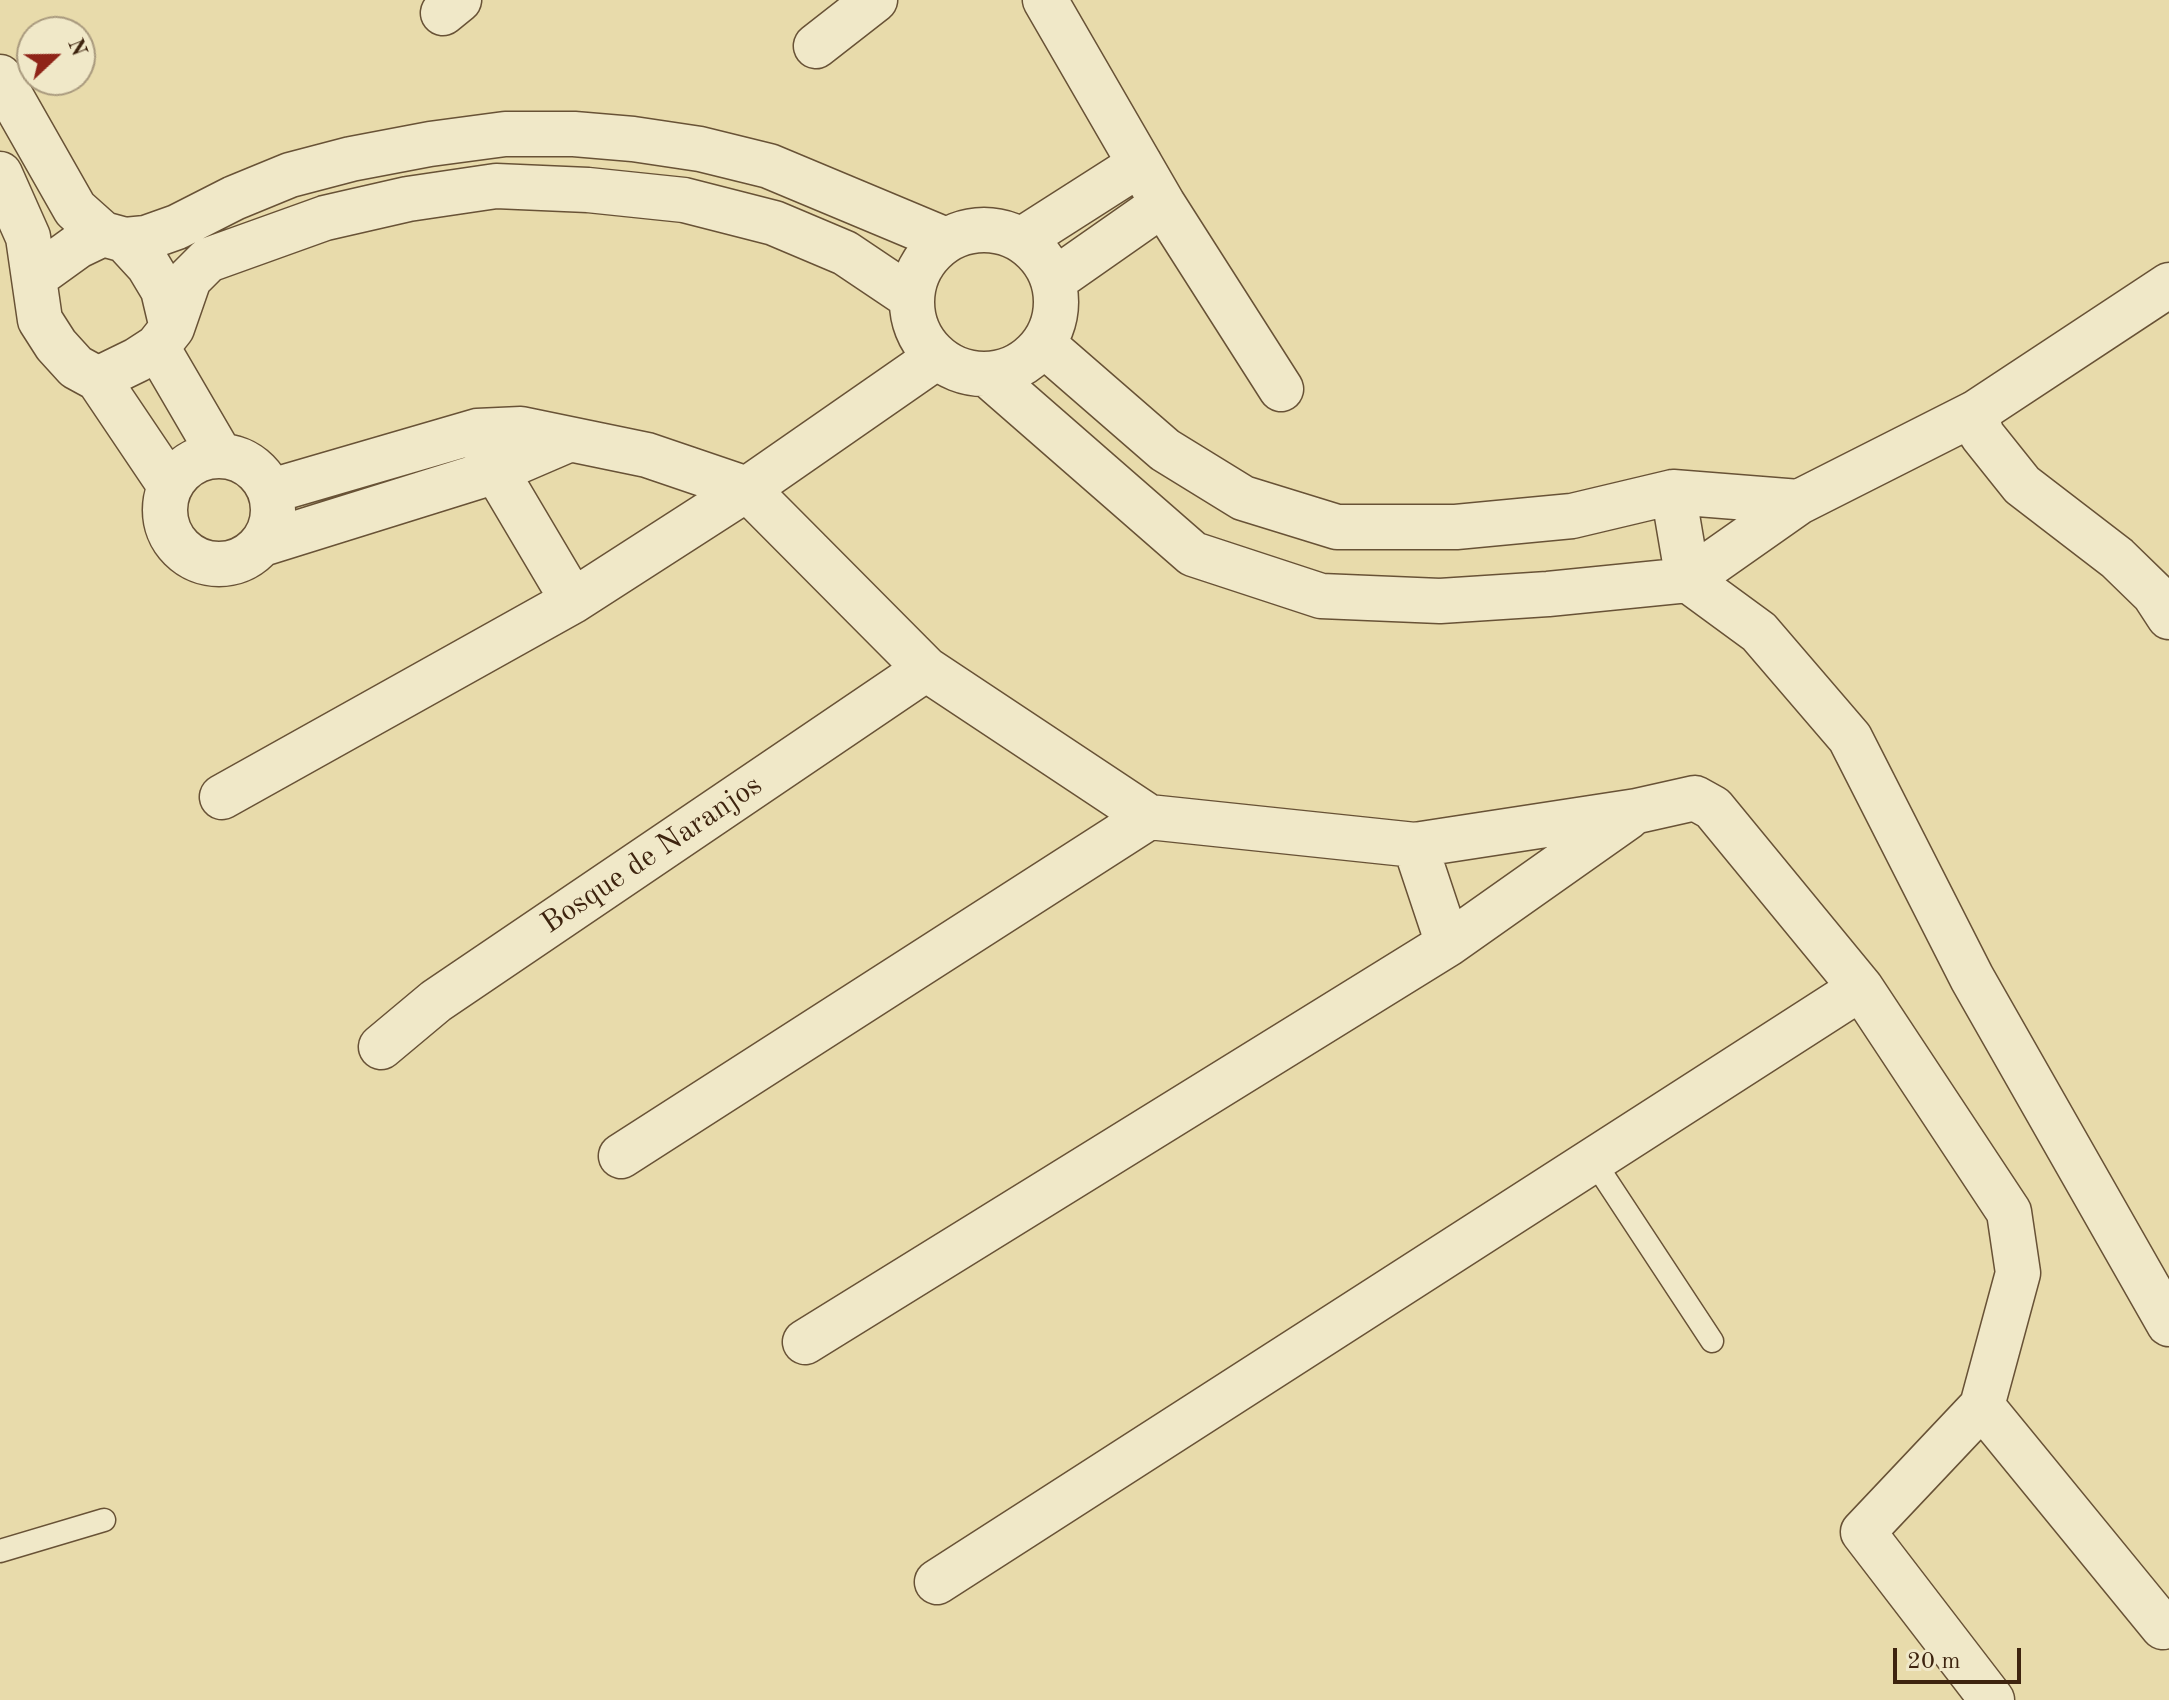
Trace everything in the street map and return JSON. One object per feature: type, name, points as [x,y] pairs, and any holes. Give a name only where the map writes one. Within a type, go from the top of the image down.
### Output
[{"type":"street","points":[[816,46],[875,0]]},
{"type":"street","points":[[1045,0],[1163,204],[1281,389]]},
{"type":"street","points":[[0,77],[75,209],[148,265],[163,290],[164,337],[220,455]]},
{"type":"street","points":[[35,277],[78,246],[114,237],[146,238],[290,175],[351,159],[505,134],[574,134],[700,149],[769,166],[946,240]]},
{"type":"street","points":[[1021,240],[1140,164]]},
{"type":"street","points":[[0,174],[28,237],[40,320],[56,345],[76,367],[98,379],[170,486]]},
{"type":"street","points":[[98,379],[137,360],[164,337],[189,279],[208,260],[325,218],[408,199],[496,186],[588,190],[684,200],[774,223],[845,253],[912,298]]},
{"type":"street","points":[[1053,281],[1163,204]]},
{"type":"street","points":[[971,231],[997,231],[1021,240],[1041,258],[1053,281],[1056,303],[1052,325],[1043,344],[1032,357],[1003,372],[988,375],[952,367],[937,357],[923,340],[914,320],[912,298],[916,275],[928,255],[946,240],[971,231]]},
{"type":"street","points":[[988,375],[1193,554],[1321,596],[1440,601],[1548,594],[1688,580],[1799,502],[1975,413],[2169,285]]},
{"type":"street","points":[[1043,344],[1165,450],[1243,498],[1337,527],[1456,527],[1572,516],[1673,492],[1799,502]]},
{"type":"street","points":[[222,797],[573,601],[747,489],[937,357]]},
{"type":"street","points":[[1975,413],[1982,435],[2022,485],[2117,558],[2154,594],[2169,617]]},
{"type":"street","points":[[271,491],[477,431],[521,429],[647,455],[747,489],[926,669],[1149,817],[1415,845],[1637,811],[1695,798],[1713,808],[1861,988],[2009,1212],[2018,1273],[1982,1406],[1863,1532],[1992,1700]]},
{"type":"street","points":[[477,431],[496,471],[573,601]]},
{"type":"street","points":[[262,544],[496,471],[568,440]]},
{"type":"street","points":[[220,455],[236,458],[263,476],[271,491],[274,509],[271,528],[262,544],[249,556],[233,563],[216,564],[198,560],[183,551],[172,537],[165,520],[165,502],[170,486],[183,469],[200,459],[220,455]]},
{"type":"street","points":[[1673,492],[1688,580],[1759,632],[1850,738],[1972,978],[2169,1324]]},
{"type":"street","name":"Bosque de Naranjos","points":[[381,1047],[436,1001],[926,669]]},
{"type":"street","points":[[805,1342],[1448,944],[1637,811]]},
{"type":"street","points":[[621,1156],[1149,817]]},
{"type":"street","points":[[1415,845],[1448,944]]},
{"type":"street","points":[[937,1582],[1861,988]]},
{"type":"street","points":[[1982,1406],[2163,1627]]},
{"type":"lane","points":[[1593,1160],[1712,1341]]},
{"type":"lane","points":[[0,1551],[104,1520]]}]
